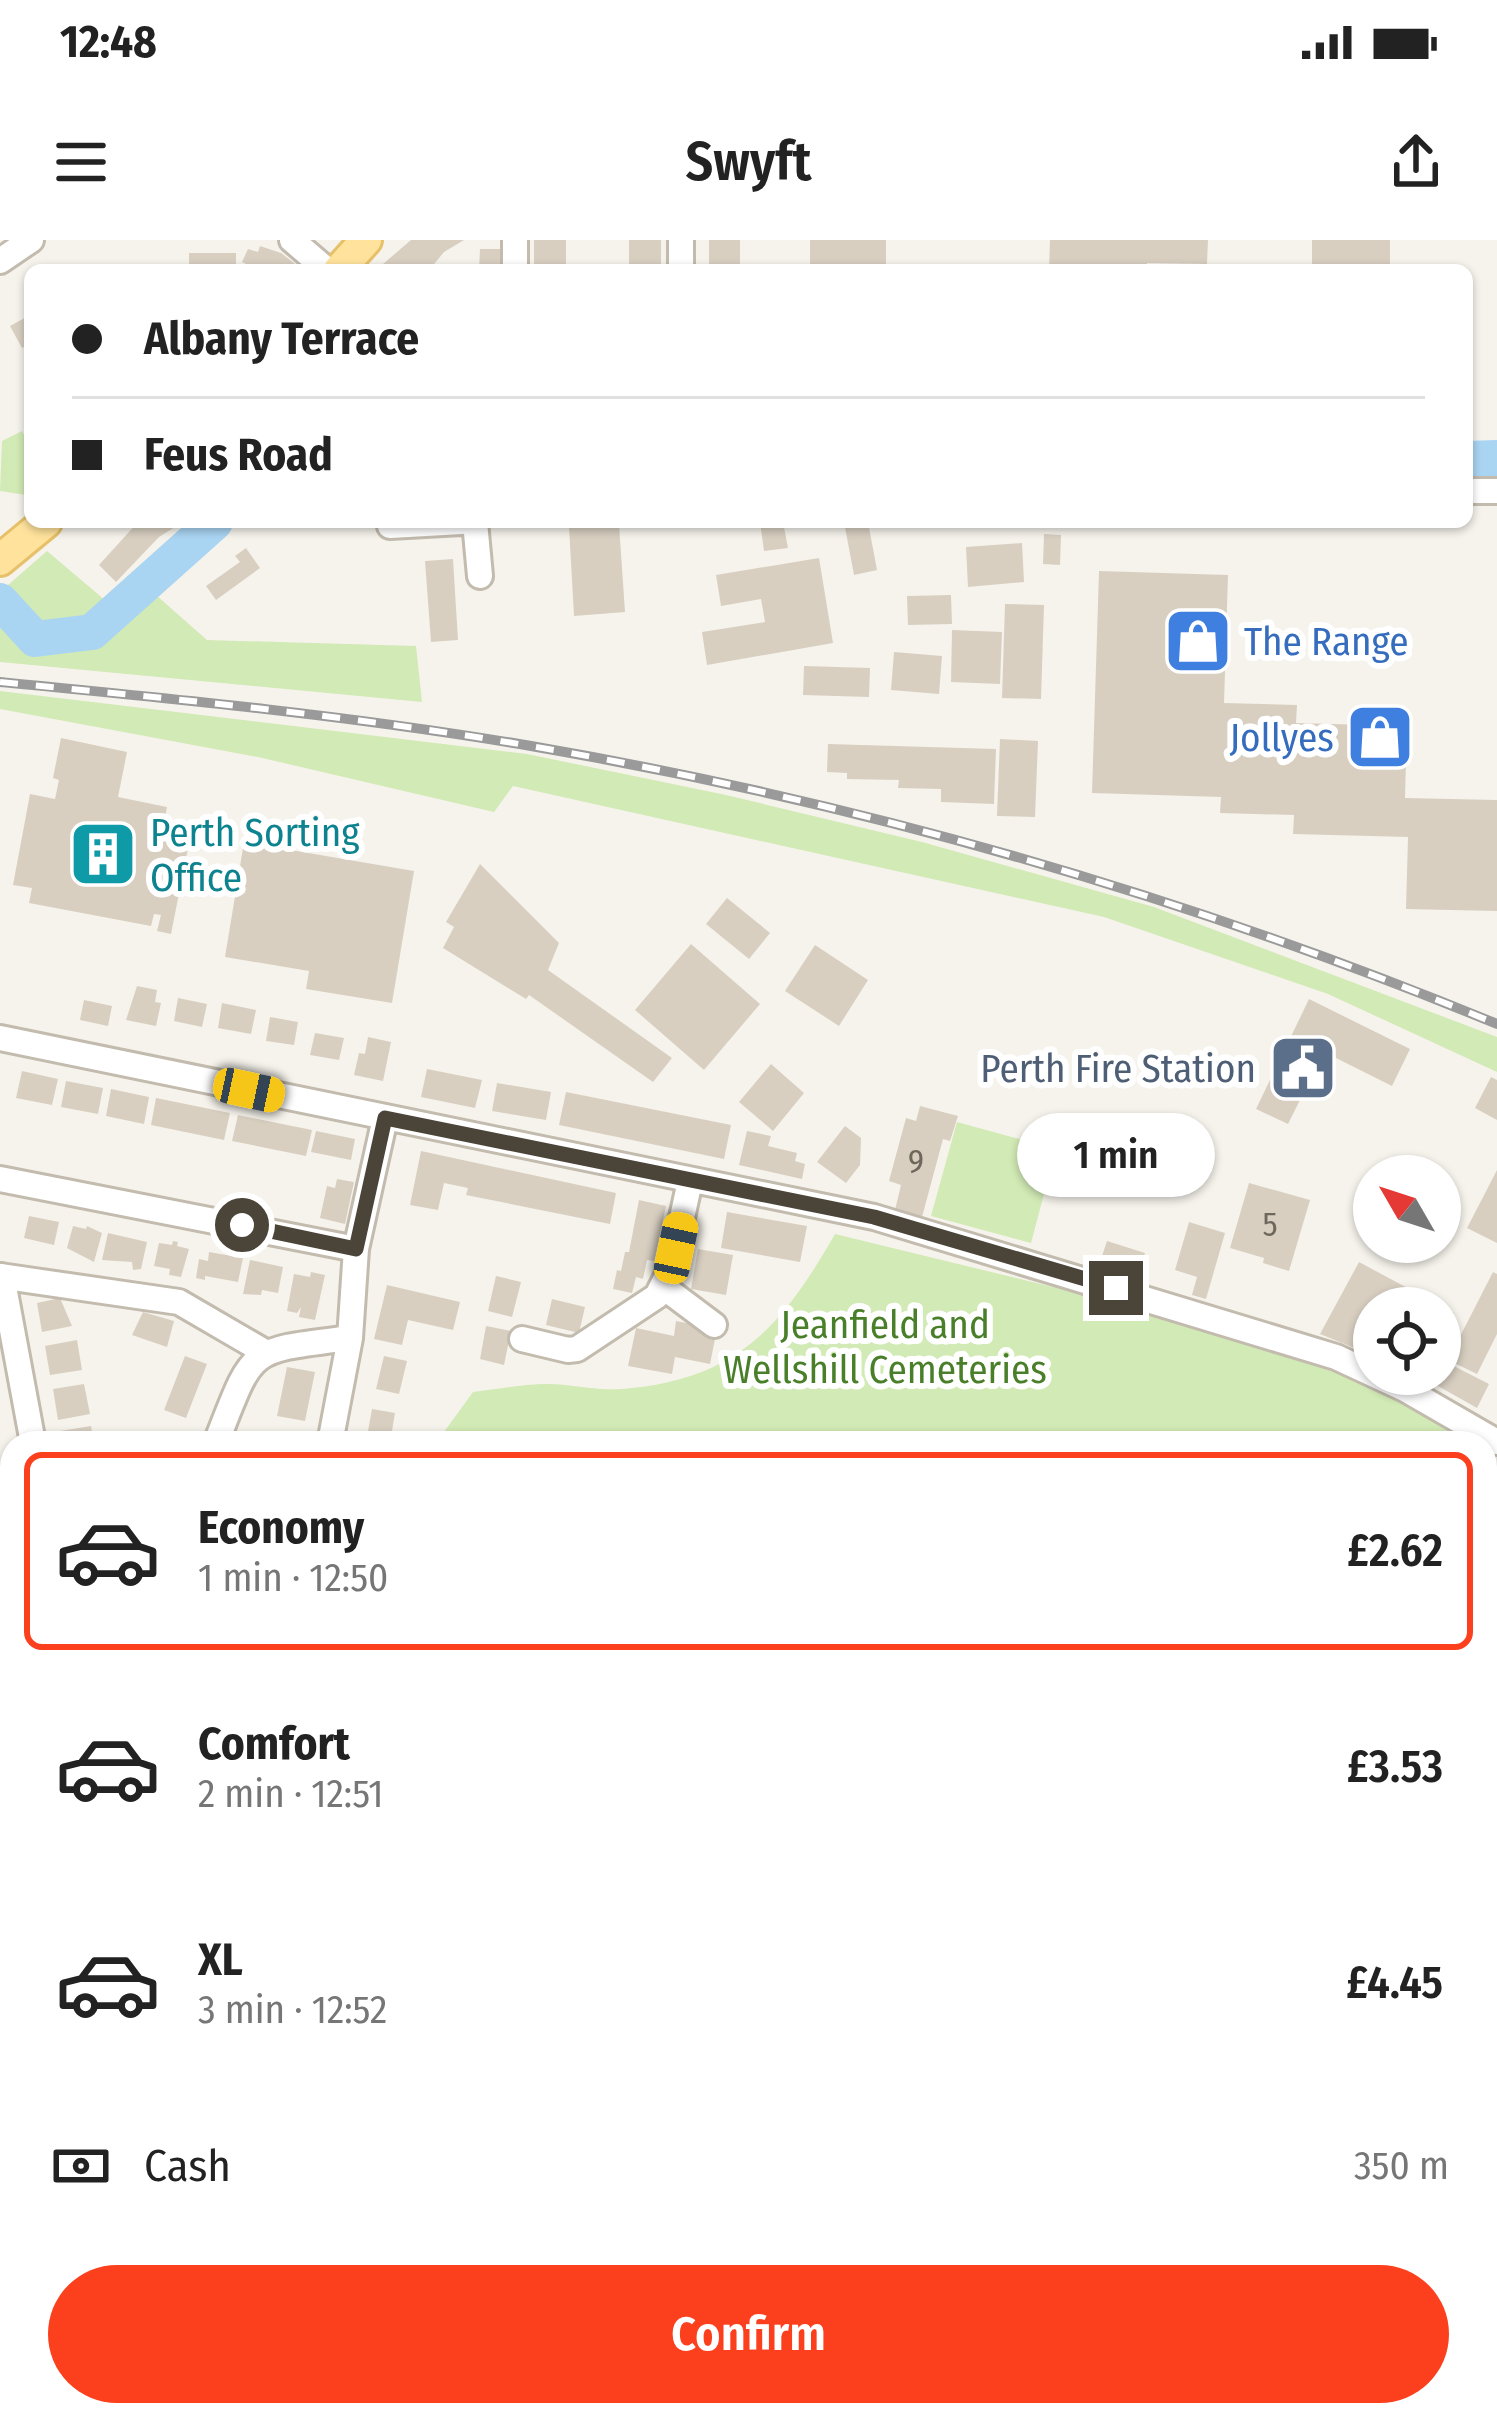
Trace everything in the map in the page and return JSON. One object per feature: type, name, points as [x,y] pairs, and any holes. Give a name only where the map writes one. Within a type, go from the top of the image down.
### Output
[{"type":"main road","points":[[344,264],[366,240]]},
{"type":"main road","points":[[0,560],[39,528]]},
{"type":"street","points":[[0,261],[32,240]]},
{"type":"street","points":[[292,240],[320,264]]},
{"type":"street","points":[[476,528],[480,576]]},
{"type":"street","points":[[0,1038],[874,1217],[1336,1357],[1478,1431]]},
{"type":"street","points":[[332,1431],[350,1338],[356,1249],[385,1118]]},
{"type":"street","points":[[0,1180],[356,1249]]},
{"type":"street","points":[[522,1339],[577,1348],[648,1303],[671,1268],[690,1181]]},
{"type":"street","points":[[31,1431],[1,1276],[179,1302],[265,1352]]},
{"type":"street","points":[[662,1286],[714,1325]]},
{"type":"street","points":[[221,1431],[246,1367],[265,1352],[350,1338]]},
{"type":"green space","points":[[22,431],[24,495],[0,491],[2,441]]},
{"type":"green space","points":[[47,551],[106,601],[156,595],[207,640],[416,646],[422,702],[0,662],[0,592]]},
{"type":"green space","points":[[0,691],[527,754],[922,842],[1154,907],[1497,1037],[1497,1072],[1328,994],[1104,917],[513,786],[494,812],[258,757],[0,709]]},
{"type":"green space","points":[[957,1122],[1056,1149],[1031,1243],[931,1216]]},
{"type":"green space","name":"Jeanfield and Wellshill Cemeteries","points":[[835,1234],[1061,1289],[1277,1353],[1353,1378],[1353,1395],[1395,1395],[1460,1431],[445,1431],[473,1392],[547,1384],[622,1389],[696,1374],[751,1343],[795,1297]]},
{"type":"building","points":[[411,240],[464,240],[434,264],[383,264]]},
{"type":"building","points":[[534,240],[566,240],[566,264],[534,264]]},
{"type":"building","points":[[629,240],[661,240],[661,264],[629,264]]},
{"type":"building","points":[[709,240],[740,240],[740,264],[709,264]]},
{"type":"building","points":[[810,240],[886,240],[886,264],[810,264]]},
{"type":"building","points":[[1050,240],[1208,240],[1207,264],[1049,264]]},
{"type":"building","points":[[1312,240],[1390,240],[1390,264],[1312,264]]},
{"type":"building","points":[[260,246],[295,264],[242,262],[248,249],[258,252]]},
{"type":"building","points":[[480,249],[503,249],[503,264],[479,264]]},
{"type":"building","points":[[189,253],[236,253],[236,264],[189,264]]},
{"type":"building","points":[[24,318],[24,347],[22,348],[10,326]]},
{"type":"building","points":[[133,528],[173,528],[116,582],[99,565]]},
{"type":"building","points":[[569,528],[619,528],[625,612],[574,616]]},
{"type":"building","points":[[761,528],[784,528],[788,548],[764,551]]},
{"type":"building","points":[[845,528],[869,528],[877,570],[854,575]]},
{"type":"building","points":[[1044,534],[1061,535],[1060,565],[1043,564]]},
{"type":"building","points":[[1022,543],[1024,582],[968,587],[966,547]]},
{"type":"building","points":[[246,548],[260,568],[216,600],[206,586],[240,562],[235,556]]},
{"type":"building","points":[[819,558],[833,643],[707,665],[702,632],[765,622],[761,599],[721,606],[716,575]]},
{"type":"building","points":[[453,559],[458,640],[431,642],[425,561]]},
{"type":"building","points":[[1099,571],[1228,575],[1224,703],[1297,705],[1296,723],[1407,726],[1405,798],[1497,800],[1497,911],[1406,909],[1408,837],[1293,834],[1294,815],[1220,813],[1221,797],[1092,793]]},
{"type":"building","points":[[951,595],[952,624],[908,625],[907,596]]},
{"type":"building","points":[[1005,604],[1044,605],[1041,699],[1002,698]]},
{"type":"building","points":[[952,630],[1002,632],[1000,684],[951,682]]},
{"type":"building","points":[[894,652],[942,656],[939,694],[891,690]]},
{"type":"building","points":[[804,666],[870,668],[869,697],[803,695]]},
{"type":"building","name":"Perth Sorting Office","points":[[61,738],[127,752],[118,797],[167,807],[165,818],[193,823],[171,934],[157,931],[161,915],[154,914],[151,926],[29,903],[32,888],[13,885],[30,794],[55,799],[59,780],[53,778]]},
{"type":"building","points":[[1000,739],[1038,741],[1035,817],[997,816]]},
{"type":"building","points":[[828,744],[996,749],[994,804],[941,802],[941,789],[898,788],[899,780],[847,779],[847,773],[827,772]]},
{"type":"building","points":[[244,842],[414,871],[392,1003],[306,989],[309,971],[225,957]]},
{"type":"building","points":[[480,864],[559,943],[548,970],[672,1058],[653,1082],[529,995],[526,999],[443,948],[454,927],[446,922]]},
{"type":"building","points":[[727,898],[770,933],[749,959],[706,924]]},
{"type":"building","points":[[691,944],[760,1004],[704,1070],[635,1010]]},
{"type":"building","points":[[815,945],[868,980],[839,1026],[785,991]]},
{"type":"building","points":[[137,986],[157,990],[155,1002],[161,1003],[156,1026],[126,1020]]},
{"type":"building","points":[[178,998],[207,1004],[202,1027],[174,1021]]},
{"type":"building","points":[[1309,999],[1410,1049],[1392,1086],[1324,1052],[1288,1124],[1256,1109]]},
{"type":"building","points":[[84,1000],[112,1006],[108,1026],[80,1020]]},
{"type":"building","points":[[222,1003],[256,1010],[251,1034],[218,1028]]},
{"type":"building","points":[[270,1017],[298,1022],[294,1045],[266,1041]]},
{"type":"building","points":[[315,1033],[344,1038],[339,1060],[310,1055]]},
{"type":"building","points":[[368,1037],[391,1042],[383,1081],[354,1075]]},
{"type":"building","points":[[771,1064],[804,1093],[773,1131],[739,1102]]},
{"type":"building","points":[[427,1069],[482,1080],[475,1108],[421,1097]]},
{"type":"building","points":[[22,1071],[58,1079],[52,1105],[16,1098]]},
{"type":"building","points":[[1491,1077],[1497,1080],[1497,1120],[1475,1108]]},
{"type":"building","points":[[66,1081],[103,1088],[98,1114],[61,1107]]},
{"type":"building","points":[[497,1083],[551,1092],[546,1120],[492,1111]]},
{"type":"building","points":[[111,1089],[149,1097],[144,1124],[106,1116]]},
{"type":"building","points":[[566,1092],[731,1125],[724,1159],[559,1125]]},
{"type":"building","points":[[156,1098],[230,1113],[224,1140],[151,1125]]},
{"type":"building","points":[[920,1106],[958,1116],[950,1141],[943,1139],[922,1217],[895,1210],[901,1185],[889,1181],[906,1118],[916,1121]]},
{"type":"building","points":[[238,1115],[312,1130],[306,1156],[232,1141]]},
{"type":"building","points":[[845,1126],[861,1138],[860,1165],[846,1183],[817,1162]]},
{"type":"building","points":[[316,1131],[355,1139],[351,1160],[311,1152]]},
{"type":"building","points":[[747,1131],[771,1136],[768,1146],[797,1153],[795,1161],[805,1164],[802,1179],[739,1165]]},
{"type":"building","points":[[421,1151],[616,1193],[610,1224],[466,1195],[468,1188],[444,1183],[438,1210],[410,1205]]},
{"type":"building","points":[[1497,1170],[1497,1243],[1467,1228]]},
{"type":"building","points":[[337,1179],[354,1182],[345,1224],[320,1218],[327,1186],[335,1188]]},
{"type":"building","points":[[1249,1183],[1310,1200],[1289,1271],[1230,1248]]},
{"type":"building","points":[[639,1200],[666,1206],[654,1261],[647,1260],[643,1279],[636,1277],[632,1293],[613,1289],[617,1270],[621,1271],[625,1252],[629,1252]]},
{"type":"building","points":[[727,1212],[807,1226],[800,1262],[721,1248]]},
{"type":"building","points":[[29,1216],[59,1222],[54,1245],[24,1238]]},
{"type":"building","points":[[1189,1222],[1225,1233],[1206,1299],[1192,1295],[1197,1277],[1175,1270]]},
{"type":"building","points":[[73,1226],[102,1233],[94,1262],[67,1248]]},
{"type":"building","points":[[108,1233],[147,1242],[141,1269],[133,1270],[132,1262],[102,1260]]},
{"type":"building","points":[[173,1241],[189,1249],[181,1277],[154,1266],[159,1243],[172,1245]]},
{"type":"building","points":[[1107,1241],[1145,1253],[1137,1277],[1099,1265]]},
{"type":"building","points":[[698,1249],[733,1255],[726,1295],[691,1289]]},
{"type":"building","points":[[209,1252],[243,1258],[238,1282],[196,1278],[199,1259],[208,1261]]},
{"type":"building","points":[[250,1260],[283,1267],[278,1293],[243,1294]]},
{"type":"building","points":[[1358,1263],[1406,1287],[1353,1287],[1353,1347],[1320,1334]]},
{"type":"building","points":[[311,1272],[325,1275],[315,1320],[299,1317],[301,1307],[297,1313],[287,1311],[294,1274],[310,1277]]},
{"type":"building","points":[[1493,1272],[1497,1274],[1497,1334],[1477,1374],[1461,1366],[1461,1335]]},
{"type":"building","points":[[496,1276],[521,1282],[512,1317],[488,1311]]},
{"type":"building","points":[[387,1285],[460,1302],[453,1330],[408,1320],[402,1345],[374,1339]]},
{"type":"building","points":[[60,1298],[72,1326],[42,1332],[37,1303]]},
{"type":"building","points":[[552,1299],[585,1307],[579,1333],[546,1325]]},
{"type":"building","points":[[143,1312],[174,1321],[167,1347],[132,1335]]},
{"type":"building","points":[[676,1321],[717,1329],[710,1364],[675,1357],[672,1374],[628,1366],[636,1328],[674,1336]]},
{"type":"building","points":[[486,1326],[511,1331],[504,1365],[480,1359]]},
{"type":"building","points":[[77,1340],[82,1370],[50,1375],[45,1346]]},
{"type":"building","points":[[185,1356],[207,1364],[186,1418],[164,1410]]},
{"type":"building","points":[[384,1356],[407,1361],[399,1394],[376,1389]]},
{"type":"building","points":[[287,1367],[315,1372],[305,1421],[277,1416]]},
{"type":"building","points":[[1461,1370],[1489,1384],[1477,1408],[1454,1395],[1461,1395]]},
{"type":"building","points":[[84,1384],[90,1414],[58,1420],[53,1389]]},
{"type":"building","points":[[372,1409],[395,1413],[392,1431],[368,1431]]},
{"type":"waterway","points":[[1473,459],[1497,458]]},
{"type":"waterway","points":[[0,601],[35,639],[92,632],[208,528]]},
{"type":"railway","points":[[0,682],[465,735],[778,795],[1022,858],[1142,895],[1497,1024]]},
{"type":"place","name":"The Range","points":[[1198,641]]},
{"type":"place","name":"Jollyes","points":[[1380,737]]},
{"type":"place","name":"Perth Sorting Office","points":[[103,854]]},
{"type":"place","name":"Perth Fire Station","points":[[1303,1068]]},
{"type":"route","points":[[242,1225],[356,1249],[385,1118],[874,1217],[1116,1288]]}]
